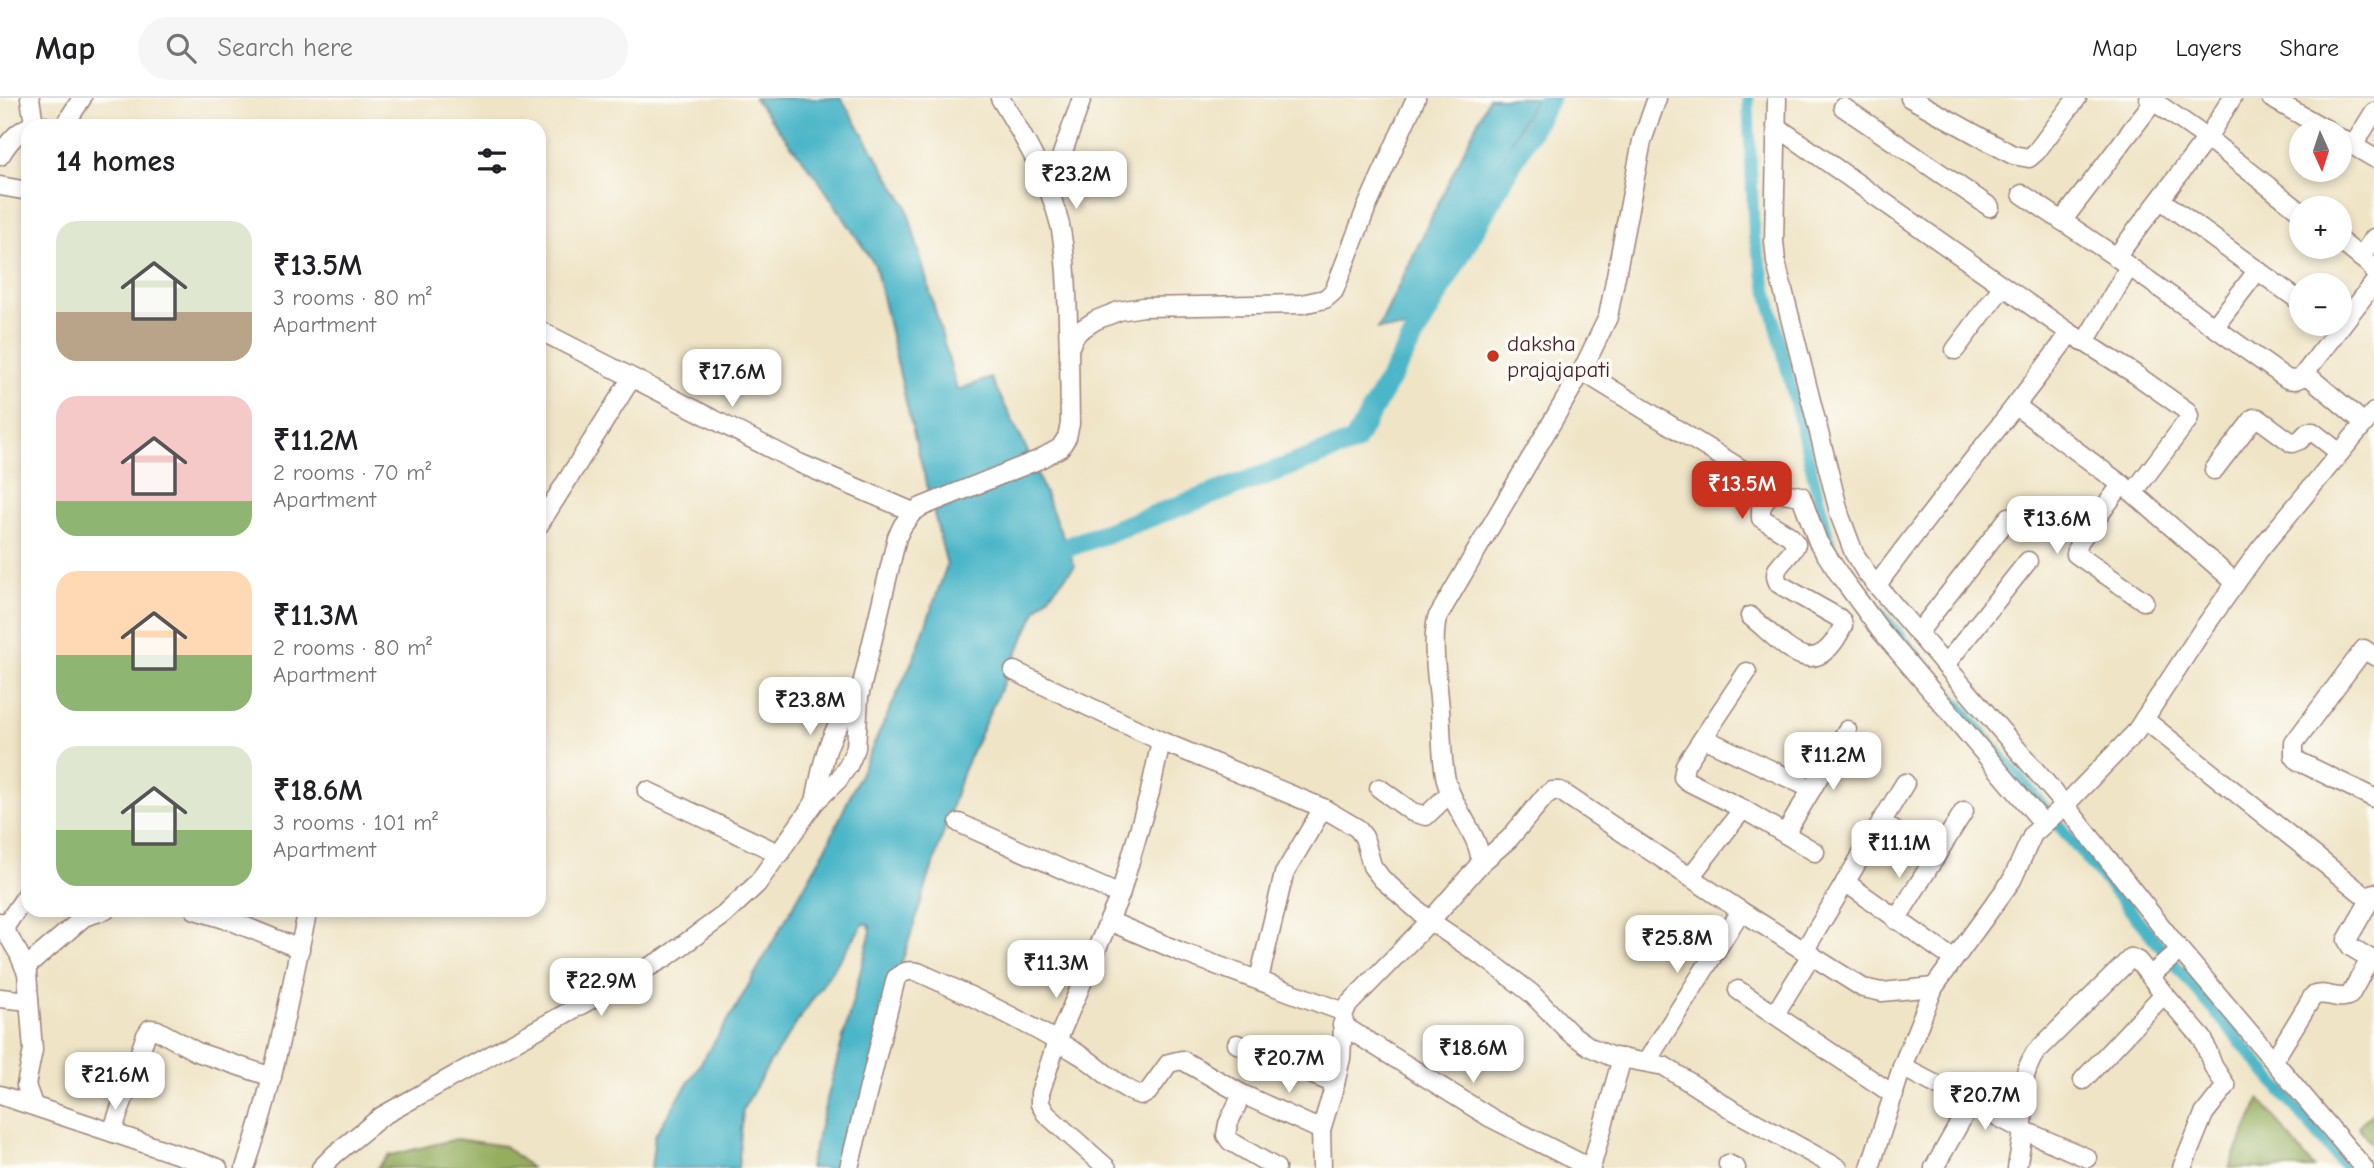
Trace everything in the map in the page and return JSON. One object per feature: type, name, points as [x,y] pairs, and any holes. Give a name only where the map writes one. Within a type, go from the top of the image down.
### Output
[{"type":"street","points":[[30,98],[38,119]]},
{"type":"street","points":[[68,119],[82,98]]},
{"type":"street","points":[[321,1168],[382,1116],[665,958],[724,915],[757,884],[815,802],[838,780],[856,748],[859,697],[897,537],[917,510],[1038,460],[1060,448],[1067,437],[1070,424],[1069,349],[1063,245],[1049,191],[1000,98]]},
{"type":"street","points":[[1049,191],[1082,98]]},
{"type":"street","points":[[1069,349],[1079,331],[1096,320],[1143,307],[1303,304],[1325,299],[1334,291],[1366,209],[1416,98]]},
{"type":"street","points":[[1480,864],[1481,854],[1445,779],[1435,635],[1437,618],[1582,371],[1608,317],[1642,141],[1657,98]]},
{"type":"street","points":[[1777,98],[1774,241],[1776,262],[1840,516],[1854,553],[1877,585],[2063,808],[2166,962],[2274,1060],[2364,1168]]},
{"type":"street","points":[[1910,98],[2013,155],[2029,158],[2077,98]]},
{"type":"street","points":[[1940,113],[1951,98]]},
{"type":"street","points":[[1877,585],[1919,526],[2016,406],[2078,338],[2161,200],[2207,138],[2232,98]]},
{"type":"street","points":[[2271,98],[2300,104],[2316,119]]},
{"type":"street","points":[[2062,221],[2151,100],[2207,138],[2289,203]]},
{"type":"street","points":[[1839,101],[1990,207]]},
{"type":"street","points":[[2352,136],[2374,112]]},
{"type":"street","points":[[1776,126],[2078,338],[2182,406],[2189,416],[2079,542],[2076,554],[2144,601]]},
{"type":"street","points":[[0,156],[21,131]]},
{"type":"street","points":[[2352,145],[2374,158]]},
{"type":"street","points":[[0,187],[21,190]]},
{"type":"street","points":[[2022,194],[2215,326],[2287,379],[2295,380],[2305,373],[2329,336]]},
{"type":"street","points":[[2161,200],[2289,293]]},
{"type":"street","points":[[2360,257],[2374,238]]},
{"type":"street","points":[[2352,251],[2370,265],[2374,272]]},
{"type":"street","points":[[2215,326],[2258,270]]},
{"type":"street","points":[[1955,350],[2003,286]]},
{"type":"street","points":[[2352,310],[2373,288]]},
{"type":"street","points":[[546,334],[799,463],[917,510]]},
{"type":"street","points":[[1582,371],[1764,482],[1771,491],[1801,496],[1818,542],[1880,630],[2043,823]]},
{"type":"street","points":[[1870,1168],[1902,1068],[1934,987],[2005,891],[2033,834],[2063,808],[2123,746],[2260,549],[2369,418],[2305,373]]},
{"type":"street","points":[[546,514],[631,379]]},
{"type":"street","points":[[2016,406],[2127,488],[2236,583]]},
{"type":"street","points":[[2214,470],[2254,418],[2258,418],[2292,443],[2308,432],[2313,432],[2340,453]]},
{"type":"street","points":[[1750,616],[1796,653],[1811,659],[1822,656],[1843,626],[1839,618],[1776,579],[1774,574],[1777,568],[1794,550],[1796,544],[1790,536],[1761,518],[1761,508],[1771,491]]},
{"type":"street","points":[[1918,633],[2010,517]]},
{"type":"street","points":[[1945,665],[2028,561]]},
{"type":"street","points":[[2371,647],[2294,743],[2293,751],[2298,761],[2374,798]]},
{"type":"street","points":[[1014,671],[1161,741],[1323,808],[1362,832],[1368,858],[1376,872],[1430,921],[1531,993],[1570,1033],[1590,1047],[1622,1058],[1664,1066],[1731,1109],[1838,1168]]},
{"type":"street","points":[[1747,671],[1685,765],[1683,777],[1687,782],[1743,809],[1815,852]]},
{"type":"street","points":[[815,802],[822,761],[829,740],[841,718],[859,697]]},
{"type":"street","points":[[2144,719],[2372,897],[2347,940],[2351,947],[2372,960],[2350,995],[2345,998],[2322,993],[2313,996],[2274,1060]]},
{"type":"street","points":[[1785,834],[1847,730]]},
{"type":"street","points":[[1703,738],[1812,789]]},
{"type":"street","points":[[1107,1168],[1046,1114],[1040,1104],[1040,1093],[1057,1041],[1077,1001],[1120,895],[1150,792],[1161,741]]},
{"type":"street","points":[[1774,1014],[1845,882],[1905,783]]},
{"type":"street","points":[[1380,788],[1412,811],[1426,816],[1450,793]]},
{"type":"street","points":[[648,790],[780,854]]},
{"type":"street","points":[[1322,1168],[1321,1130],[1341,1058],[1343,1019],[1349,1004],[1552,791],[1560,791],[1863,988],[1872,992],[1934,987]]},
{"type":"street","points":[[1259,979],[1284,874],[1323,808]]},
{"type":"street","points":[[1690,877],[1743,809]]},
{"type":"street","points":[[1896,920],[1964,811]]},
{"type":"street","points":[[1881,821],[1934,860]]},
{"type":"street","points":[[959,823],[1120,895]]},
{"type":"street","points":[[1845,882],[1953,959]]},
{"type":"street","points":[[21,902],[2,925],[25,968],[33,1050],[26,1085],[33,1105]]},
{"type":"street","points":[[1647,1061],[1741,911]]},
{"type":"street","points":[[25,968],[84,917]]},
{"type":"street","points":[[218,917],[300,949]]},
{"type":"street","points":[[245,1168],[272,1077],[307,917]]},
{"type":"street","points":[[1109,921],[1181,952],[1259,979],[1343,1019],[1482,1112],[1590,1168],[1622,1058]]},
{"type":"street","points":[[2017,1168],[2023,1130],[2022,1087],[2026,1068],[2035,1053],[2127,960],[2135,958],[2166,962]]},
{"type":"street","points":[[2083,1080],[2164,994],[2166,962]]},
{"type":"street","points":[[849,1168],[896,978],[903,972],[918,972],[1006,1012],[1057,1041],[1139,1096],[1148,1092],[1169,1063],[1182,1060],[1242,1094],[1321,1130]]},
{"type":"street","points":[[1738,989],[1894,1095]]},
{"type":"street","points":[[2164,994],[2203,1039],[2213,1066],[2226,1086],[2204,1114],[2182,1168]]},
{"type":"street","points":[[0,998],[29,1001]]},
{"type":"street","points":[[113,1132],[150,1029],[157,1030],[197,1052],[272,1077]]},
{"type":"street","points":[[1237,1044],[1335,1084]]},
{"type":"street","points":[[1902,1068],[2023,1130],[2087,1158]]},
{"type":"street","points":[[1242,1094],[1226,1129],[1226,1135],[1276,1168]]},
{"type":"street","points":[[0,1095],[218,1168]]},
{"type":"street","points":[[1934,1168],[1971,1103]]},
{"type":"green space","points":[[2260,1099],[2314,1168],[2229,1168]]},
{"type":"green space","points":[[2374,1111],[2374,1147],[2358,1126]]},
{"type":"green space","points":[[456,1139],[505,1146],[531,1168],[377,1168],[388,1156]]},
{"type":"water","points":[[754,98],[841,98],[906,205],[957,390],[991,378],[1026,448],[1075,566],[1037,609],[963,771],[901,965],[846,1168],[809,1168],[871,931],[869,925],[864,923],[769,1064],[743,1109],[738,1168],[651,1168],[655,1135],[734,1011],[826,848],[915,655],[947,565],[875,265],[818,179]]},
{"type":"water","points":[[1489,98],[1537,98],[1521,123],[1420,329],[1378,329]]},
{"type":"waterway","points":[[1068,547],[1354,442],[1549,98]]},
{"type":"waterway","points":[[1748,98],[1754,237],[1833,557]]},
{"type":"waterway","points":[[1852,579],[2346,1168]]},
{"type":"place","name":"daksha prajajapati","points":[[1493,356]]}]
